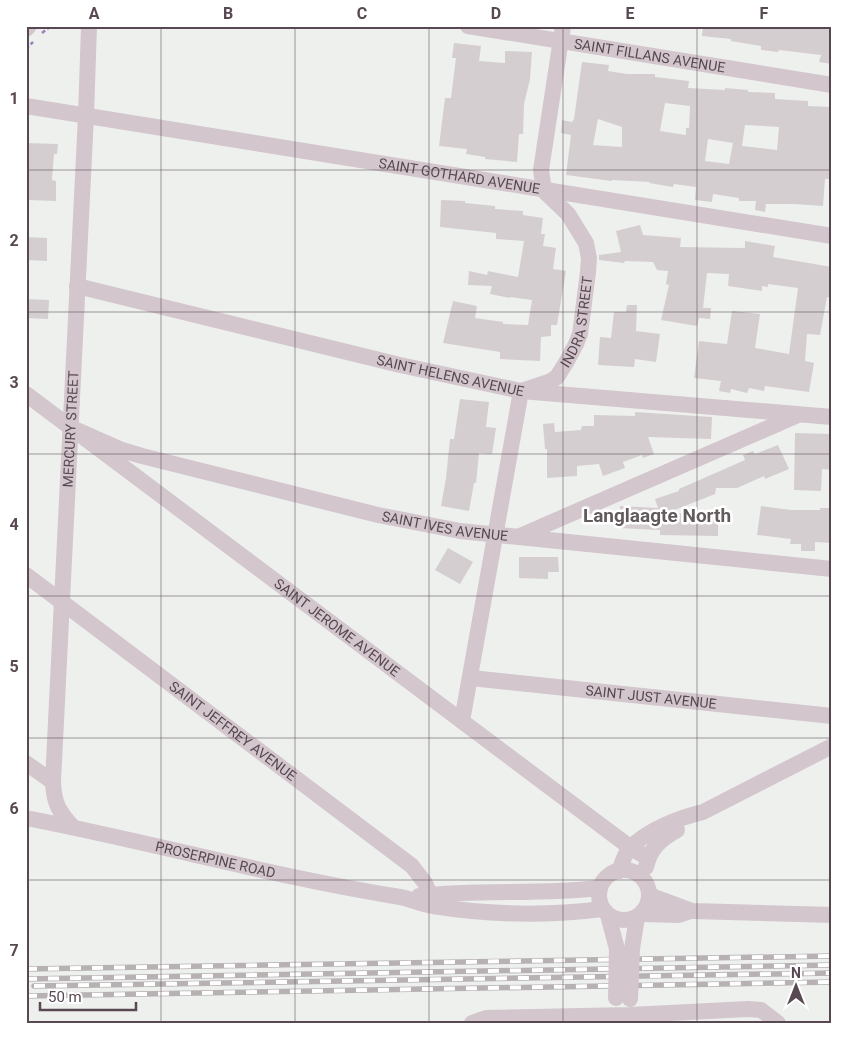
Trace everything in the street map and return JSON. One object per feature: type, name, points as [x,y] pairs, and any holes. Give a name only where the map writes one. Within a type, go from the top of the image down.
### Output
[{"type":"street","name":"MERCURY STREET","points":[[73,827],[60,813],[55,802],[53,782],[89,26]]},
{"type":"street","name":"SAINT FILLANS AVENUE","points":[[468,26],[561,34],[832,85]]},
{"type":"street","points":[[544,190],[541,170],[542,160],[561,34]]},
{"type":"street","name":"SAINT GOTHARD AVENUE","points":[[26,106],[832,236]]},
{"type":"street","name":"INDRA STREET","points":[[521,391],[551,381],[557,377],[580,334],[586,291],[589,258],[586,243],[568,214],[544,190]]},
{"type":"street","name":"SAINT HELENS AVENUE","points":[[77,286],[391,363],[521,391],[825,417]]},
{"type":"street","points":[[462,721],[521,391]]},
{"type":"street","name":"SAINT JEROME AVENUE","points":[[26,394],[631,848],[648,858]]},
{"type":"street","points":[[825,417],[832,406]]},
{"type":"street","points":[[520,536],[800,414]]},
{"type":"street","name":"SAINT IVES AVENUE","points":[[70,427],[122,450],[393,518],[460,531],[832,569]]},
{"type":"street","name":"SAINT JEFFREY AVENUE","points":[[26,575],[412,866],[425,883],[430,895]]},
{"type":"street","name":"SAINT JUST AVENUE","points":[[471,678],[832,716]]},
{"type":"street","points":[[624,949],[599,895],[600,888],[607,877],[619,871],[631,848],[661,828],[703,812],[832,746]]},
{"type":"street","points":[[26,763],[53,782]]},
{"type":"street","points":[[623,1007],[624,949],[639,915],[646,908],[648,858],[651,850],[663,839],[693,821],[703,812]]},
{"type":"street","name":"PROSERPINE ROAD","points":[[26,818],[346,888],[404,898],[430,906],[472,911],[531,913],[606,912],[617,920],[624,920],[639,915],[679,915],[692,911],[832,915]]},
{"type":"street","name":"PROSERPINE ROAD","points":[[619,871],[637,874],[647,888],[692,911]]},
{"type":"street","name":"PROSERPINE ROAD","points":[[404,898],[483,892],[556,892],[600,888]]},
{"type":"street","points":[[472,1023],[486,1018],[623,1007],[761,1010],[778,1023]]},
{"type":"building","points":[[703,26],[832,27],[832,64],[819,62],[821,55],[761,50],[761,46],[731,41],[731,39],[702,36]]},
{"type":"building","points":[[454,43],[481,46],[479,61],[505,63],[505,51],[532,52],[530,79],[524,104],[523,134],[519,134],[517,162],[485,159],[485,157],[466,154],[467,149],[439,146],[445,98],[451,98],[456,58],[452,58]]},
{"type":"building","points":[[582,62],[609,65],[608,71],[627,74],[655,74],[655,77],[689,81],[688,88],[725,90],[725,88],[748,90],[748,92],[775,93],[775,99],[808,101],[808,106],[832,107],[832,162],[829,179],[825,179],[823,206],[766,204],[765,212],[755,210],[756,201],[739,201],[739,198],[713,194],[712,202],[695,200],[696,187],[674,184],[673,187],[650,182],[612,181],[566,175],[571,135],[561,133],[562,120],[572,122]],"holes":[[[665,103],[690,106],[689,128],[686,128],[686,135],[660,131]],[[598,119],[622,127],[622,147],[593,145]],[[745,125],[779,127],[777,150],[742,146]],[[708,139],[733,143],[729,164],[705,161]]]},
{"type":"building","points":[[26,143],[58,144],[57,154],[54,154],[52,180],[56,181],[56,201],[26,200],[26,179],[29,179],[29,155],[26,155]]},
{"type":"building","points":[[441,200],[465,201],[465,203],[495,206],[495,209],[523,211],[523,215],[543,218],[541,234],[545,234],[543,246],[556,248],[553,269],[566,271],[557,325],[551,325],[551,336],[541,337],[540,361],[500,359],[500,352],[443,343],[453,301],[477,306],[475,318],[503,322],[503,324],[528,325],[532,300],[490,294],[492,286],[468,285],[469,271],[487,275],[488,271],[518,277],[524,241],[496,239],[496,233],[440,227]]},
{"type":"building","points":[[640,225],[643,235],[681,238],[680,247],[745,248],[745,241],[775,246],[773,257],[832,267],[832,298],[827,297],[820,335],[807,334],[805,361],[814,363],[809,392],[765,386],[764,391],[749,388],[747,393],[731,389],[730,393],[719,391],[721,381],[694,378],[699,341],[727,344],[732,311],[760,314],[755,348],[789,354],[798,288],[768,284],[768,287],[762,286],[762,291],[728,286],[729,274],[707,273],[703,308],[711,308],[710,319],[699,318],[697,326],[661,320],[669,285],[666,284],[668,271],[657,270],[653,262],[625,261],[624,263],[599,260],[599,255],[621,252],[616,231]]},
{"type":"building","points":[[26,237],[47,238],[47,261],[26,260]]},
{"type":"building","points":[[26,299],[49,300],[48,319],[26,318]]},
{"type":"building","points":[[627,305],[637,305],[636,331],[660,334],[656,362],[635,359],[634,367],[598,365],[600,337],[611,338],[614,312],[626,312]]},
{"type":"building","points":[[460,399],[489,402],[486,427],[496,428],[492,454],[479,453],[476,483],[474,483],[469,511],[441,506],[450,439],[454,439]]},
{"type":"building","points":[[635,412],[712,417],[711,439],[648,437],[654,454],[643,458],[642,455],[623,462],[625,468],[603,476],[599,464],[577,466],[577,476],[547,478],[547,449],[545,449],[543,424],[554,423],[555,432],[581,430],[582,426],[594,426],[594,415],[635,416]]},
{"type":"building","points":[[795,433],[832,434],[832,470],[822,469],[821,491],[794,490]]},
{"type":"building","points":[[778,445],[789,469],[765,479],[764,476],[737,488],[716,488],[715,494],[667,513],[718,514],[718,536],[660,535],[660,530],[619,528],[620,506],[658,508],[655,499],[679,491],[679,489],[745,460],[743,455],[753,451],[755,454]]},
{"type":"building","points":[[761,506],[791,510],[832,508],[832,543],[815,542],[815,551],[801,551],[801,544],[790,544],[791,539],[757,535]]},
{"type":"building","points":[[448,548],[473,562],[460,584],[435,570]]},
{"type":"building","points":[[519,557],[558,557],[559,572],[548,572],[548,579],[519,578]]},
{"type":"railway","points":[[26,969],[832,956]]},
{"type":"railway","points":[[26,979],[832,965]]},
{"type":"railway","points":[[34,986],[832,973]]},
{"type":"railway","points":[[26,996],[832,982]]},
{"type":"district","name":"Langlaagte North","points":[[657,515]]}]
